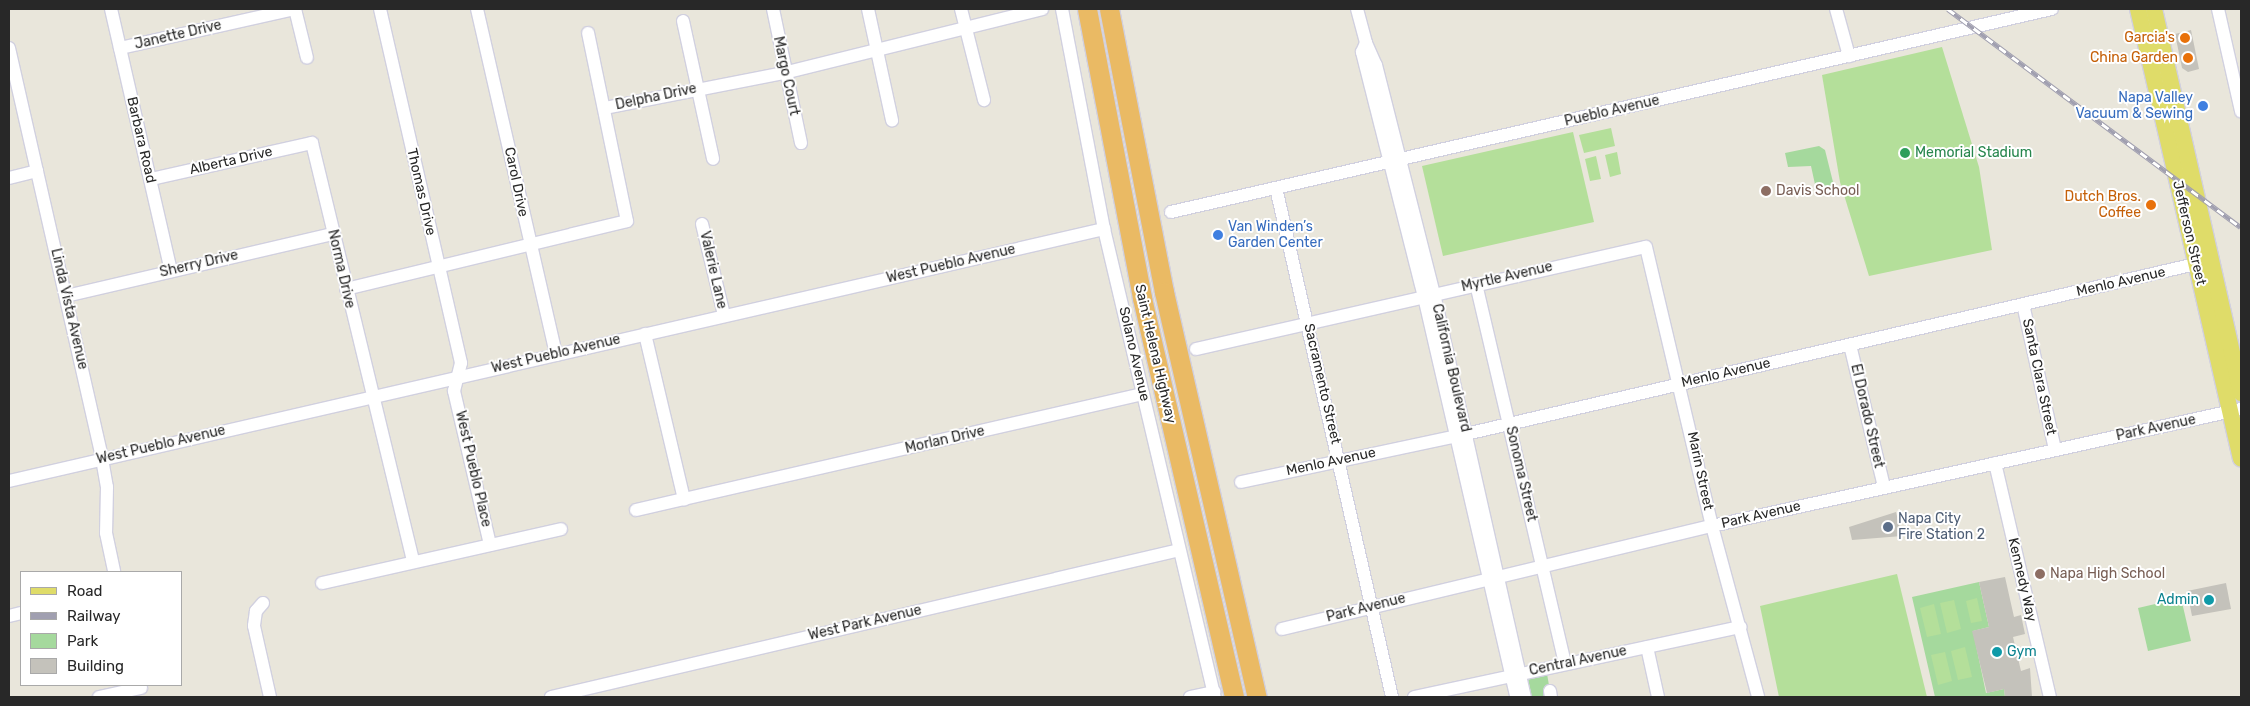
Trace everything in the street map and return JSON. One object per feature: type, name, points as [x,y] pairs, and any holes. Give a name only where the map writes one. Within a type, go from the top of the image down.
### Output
[{"type":"highway","name":"Saint Helena Highway","points":[[1087,9],[1142,298],[1234,697]]},
{"type":"highway","name":"Saint Helena Highway","points":[[1110,9],[1164,292],[1257,697]]},
{"type":"main road","name":"Jefferson Street","points":[[2138,9],[2204,262],[2241,394]]},
{"type":"main road","name":"Jefferson Street","points":[[2154,9],[2204,262],[2236,410],[2241,458]]},
{"type":"street","name":"Barbara Road","points":[[112,9],[171,271]]},
{"type":"street","name":"Janette Drive","points":[[120,48],[295,9]]},
{"type":"street","points":[[295,9],[307,58]]},
{"type":"street","name":"Thomas Drive","points":[[380,9],[461,363],[458,376]]},
{"type":"street","name":"Carol Drive","points":[[477,9],[556,355]]},
{"type":"street","name":"Margo Court","points":[[773,9],[784,73],[801,143]]},
{"type":"street","points":[[868,9],[892,120]]},
{"type":"street","points":[[961,9],[984,100]]},
{"type":"street","name":"Delpha Drive","points":[[346,289],[530,246],[626,221],[605,108],[696,88],[784,73],[1042,9]]},
{"type":"street","name":"Solano Avenue","points":[[1062,9],[1104,230],[1214,694]]},
{"type":"street","name":"California Boulevard","points":[[1357,9],[1366,43],[1374,57],[1394,160],[1429,295],[1494,578],[1515,674],[1516,697]]},
{"type":"street","points":[[1836,9],[1849,56]]},
{"type":"street","name":"Pueblo Avenue","points":[[1171,212],[2052,9]]},
{"type":"street","points":[[2218,9],[2241,112]]},
{"type":"street","points":[[683,21],[713,160]]},
{"type":"street","points":[[588,33],[605,108]]},
{"type":"street","name":"Linda Vista Avenue","points":[[9,48],[102,459],[107,487],[106,533],[114,571]]},
{"type":"street","name":"Alberta Drive","points":[[151,180],[312,143]]},
{"type":"street","name":"Norma Drive","points":[[312,143],[370,396]]},
{"type":"street","points":[[9,178],[37,171]]},
{"type":"street","name":"Sacramento Street","points":[[1276,188],[1340,460],[1392,697]]},
{"type":"street","name":"Valerie Lane","points":[[702,224],[724,315]]},
{"type":"street","name":"West Pueblo Avenue","points":[[9,481],[370,396],[1104,230]]},
{"type":"street","name":"Sherry Drive","points":[[66,296],[332,234]]},
{"type":"street","name":"Myrtle Avenue","points":[[1196,349],[1643,247]]},
{"type":"street","name":"Marin Street","points":[[1643,247],[1648,250],[1712,526],[1741,627],[1758,697]]},
{"type":"street","name":"Menlo Avenue","points":[[1241,482],[1461,435],[2204,262]]},
{"type":"street","name":"Sonoma Street","points":[[1476,284],[1565,664]]},
{"type":"street","name":"Santa Clara Street","points":[[2023,304],[2055,450]]},
{"type":"street","points":[[644,334],[684,499]]},
{"type":"street","name":"El Dorado Street","points":[[1850,345],[1884,487]]},
{"type":"street","name":"West Pueblo Place","points":[[322,583],[490,545],[454,391],[458,376]]},
{"type":"street","name":"Morlan Drive","points":[[636,510],[1143,394]]},
{"type":"street","points":[[370,396],[413,561]]},
{"type":"street","name":"Park Avenue","points":[[1282,629],[1372,606],[1544,568],[1712,526],[2236,410]]},
{"type":"street","name":"Kennedy Way","points":[[1995,463],[2050,697]]},
{"type":"street","points":[[490,545],[561,529]]},
{"type":"street","name":"West Park Avenue","points":[[551,697],[1179,550]]},
{"type":"street","points":[[263,603],[256,610],[254,626],[270,697]]},
{"type":"street","name":"Central Avenue","points":[[1414,697],[1448,694],[1515,674],[1741,627]]},
{"type":"street","points":[[1647,647],[1658,697]]},
{"type":"street","name":"California Boulevard","points":[[1515,674],[1526,697]]},
{"type":"street","points":[[99,697],[141,690]]},
{"type":"street","points":[[1190,697],[1214,694]]},
{"type":"green space","name":"Memorial Stadium","points":[[1942,47],[1979,167],[1992,250],[1869,276],[1840,182],[1822,75]]},
{"type":"green space","points":[[1611,128],[1615,146],[1584,153],[1579,135]]},
{"type":"green space","points":[[1573,132],[1594,222],[1443,256],[1422,166]]},
{"type":"green space","points":[[1819,146],[1825,150],[1834,186],[1816,189],[1811,166],[1788,167],[1785,153]]},
{"type":"green space","points":[[1617,152],[1621,174],[1610,177],[1605,155]]},
{"type":"green space","points":[[1596,156],[1601,179],[1590,181],[1585,159]]},
{"type":"green space","points":[[1897,574],[1927,697],[1779,697],[1760,606]]},
{"type":"green space","points":[[1979,582],[1989,627],[1973,631],[1986,693],[2004,689],[2005,697],[1935,697],[1912,597]]},
{"type":"green space","points":[[1977,598],[1982,621],[1971,623],[1966,601]]},
{"type":"green space","points":[[2181,598],[2191,641],[2148,651],[2138,608]]},
{"type":"green space","points":[[1954,600],[1961,629],[1947,633],[1940,603]]},
{"type":"green space","points":[[1934,604],[1941,634],[1927,637],[1920,608]]},
{"type":"green space","points":[[1965,647],[1972,677],[1958,680],[1951,651]]},
{"type":"green space","points":[[1945,652],[1952,681],[1938,685],[1931,655]]},
{"type":"green space","points":[[1546,668],[1551,697],[1525,697],[1520,673]]},
{"type":"building","name":"China Garden","points":[[2191,30],[2199,69],[2188,72],[2182,68],[2175,34]]},
{"type":"building","name":"Napa City Fire Station 2","points":[[1896,512],[1902,536],[1852,540],[1849,527]]},
{"type":"building","name":"Gym","points":[[2005,577],[2014,617],[2021,615],[2025,634],[2013,637],[2021,671],[2030,668],[2032,697],[2005,697],[2004,689],[1987,693],[1972,631],[1989,627],[1979,582]]},
{"type":"building","name":"Admin","points":[[2226,583],[2231,609],[2192,616],[2187,591]]},
{"type":"railway","points":[[1948,9],[2241,227]]},
{"type":"place","name":"Garcia's","points":[[2185,38]]},
{"type":"place","name":"China Garden","points":[[2188,58]]},
{"type":"place","name":"Napa Valley Vacuum & Sewing","points":[[2203,106]]},
{"type":"place","name":"Memorial Stadium","points":[[1905,153]]},
{"type":"place","name":"Davis School","points":[[1766,191]]},
{"type":"place","name":"Dutch Bros. Coffee","points":[[2151,205]]},
{"type":"place","name":"Van Winden’s Garden Center","points":[[1218,235]]},
{"type":"place","name":"Napa City Fire Station 2","points":[[1888,527]]},
{"type":"place","name":"Napa High School","points":[[2040,574]]},
{"type":"place","name":"Admin","points":[[2209,600]]},
{"type":"place","name":"Gym","points":[[1997,652]]}]
